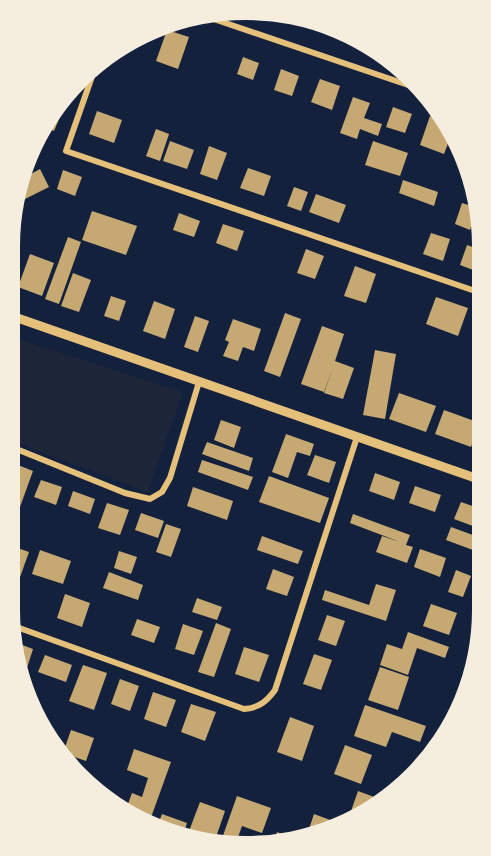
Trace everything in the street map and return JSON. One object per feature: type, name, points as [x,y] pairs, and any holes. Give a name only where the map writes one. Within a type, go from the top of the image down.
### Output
[{"type":"street","points":[[219,21],[402,83]]},
{"type":"street","points":[[90,82],[66,151],[472,291]]},
{"type":"street","points":[[20,322],[472,477]]},
{"type":"street","points":[[20,451],[125,493],[150,499],[162,492],[170,478],[199,382]]},
{"type":"street","points":[[20,628],[244,709],[253,709],[262,705],[275,690],[357,437]]},
{"type":"shaded area","points":[[20,340],[183,392],[148,492],[20,444]]},
{"type":"building","points":[[172,32],[189,37],[178,69],[156,61],[166,34]]},
{"type":"building","points":[[243,57],[259,63],[253,80],[237,74]]},
{"type":"building","points":[[281,69],[299,76],[292,96],[274,90]]},
{"type":"building","points":[[320,79],[340,86],[332,110],[311,102]]},
{"type":"building","points":[[353,97],[370,103],[364,118],[382,124],[378,136],[360,129],[357,139],[340,133]]},
{"type":"building","points":[[393,107],[412,114],[405,133],[386,127]]},
{"type":"building","points":[[97,111],[122,120],[114,143],[89,134]]},
{"type":"building","points":[[430,116],[447,145],[444,154],[420,145]]},
{"type":"building","points":[[156,129],[169,134],[160,161],[146,156]]},
{"type":"building","points":[[170,141],[194,150],[187,169],[163,161]]},
{"type":"building","points":[[373,141],[408,153],[400,176],[365,165]]},
{"type":"building","points":[[209,146],[227,153],[217,180],[200,174]]},
{"type":"building","points":[[248,168],[271,176],[264,196],[240,188]]},
{"type":"building","points":[[40,169],[49,187],[24,199],[27,187],[31,174]]},
{"type":"building","points":[[63,170],[82,177],[75,196],[57,189]]},
{"type":"building","points":[[403,180],[438,192],[434,206],[399,193]]},
{"type":"building","points":[[294,187],[308,192],[301,211],[287,206]]},
{"type":"building","points":[[316,194],[346,205],[339,223],[309,212]]},
{"type":"building","points":[[462,203],[468,205],[470,230],[455,224]]},
{"type":"building","points":[[92,211],[137,226],[126,255],[82,240]]},
{"type":"building","points":[[179,213],[200,221],[194,237],[173,230]]},
{"type":"building","points":[[223,224],[244,231],[237,251],[216,243]]},
{"type":"building","points":[[431,233],[450,239],[443,261],[423,254]]},
{"type":"building","points":[[68,237],[81,242],[59,304],[45,299]]},
{"type":"building","points":[[467,245],[472,247],[472,270],[460,265]]},
{"type":"building","points":[[306,249],[324,256],[315,279],[297,273]]},
{"type":"building","points":[[30,254],[54,263],[42,296],[20,288]]},
{"type":"building","points":[[355,266],[376,274],[366,303],[344,296]]},
{"type":"building","points":[[73,273],[91,280],[79,312],[61,306]]},
{"type":"building","points":[[111,296],[126,301],[119,321],[104,316]]},
{"type":"building","points":[[436,297],[468,308],[458,336],[426,324]]},
{"type":"building","points":[[154,301],[175,309],[165,339],[143,331]]},
{"type":"building","points":[[285,313],[301,319],[280,377],[264,371]]},
{"type":"building","points":[[195,316],[209,321],[198,352],[184,347]]},
{"type":"building","points":[[233,319],[261,329],[254,351],[243,347],[238,361],[223,356],[229,342],[225,340]]},
{"type":"building","points":[[322,326],[344,334],[335,361],[354,368],[343,399],[324,393],[333,368],[324,392],[301,384]]},
{"type":"building","points":[[375,350],[396,354],[385,419],[363,415]]},
{"type":"building","points":[[399,393],[436,406],[426,432],[389,419]]},
{"type":"building","points":[[444,410],[472,420],[471,447],[435,434]]},
{"type":"building","points":[[221,420],[241,427],[234,448],[214,440]]},
{"type":"building","points":[[286,434],[314,444],[310,456],[297,452],[288,478],[272,472]]},
{"type":"building","points":[[207,442],[253,458],[249,471],[202,454]]},
{"type":"building","points":[[315,455],[336,462],[329,483],[307,475]]},
{"type":"building","points":[[202,460],[253,477],[248,490],[198,472]]},
{"type":"building","points":[[20,466],[33,471],[20,507]]},
{"type":"building","points":[[375,473],[400,482],[394,500],[369,491]]},
{"type":"building","points":[[269,476],[329,498],[320,523],[259,502]]},
{"type":"building","points":[[41,480],[62,487],[56,505],[34,497]]},
{"type":"building","points":[[415,486],[441,495],[435,512],[409,503]]},
{"type":"building","points":[[193,487],[233,501],[227,520],[187,506]]},
{"type":"building","points":[[73,491],[95,499],[90,514],[68,506]]},
{"type":"building","points":[[461,502],[472,506],[472,526],[454,519]]},
{"type":"building","points":[[107,503],[129,510],[120,535],[98,528]]},
{"type":"building","points":[[141,513],[164,521],[158,538],[135,530]]},
{"type":"building","points":[[353,514],[410,535],[406,545],[413,547],[407,563],[376,552],[382,536],[400,542],[350,523]]},
{"type":"building","points":[[166,524],[181,529],[171,557],[156,552]]},
{"type":"building","points":[[451,527],[472,535],[472,550],[446,540]]},
{"type":"building","points":[[262,536],[303,551],[298,564],[257,550]]},
{"type":"building","points":[[20,549],[29,552],[20,577]]},
{"type":"building","points":[[420,549],[446,558],[440,577],[414,567]]},
{"type":"building","points":[[40,550],[71,561],[63,584],[32,574]]},
{"type":"building","points":[[119,551],[137,557],[131,574],[114,568]]},
{"type":"building","points":[[273,569],[294,577],[287,596],[266,589]]},
{"type":"building","points":[[456,570],[471,576],[463,597],[448,592]]},
{"type":"building","points":[[109,572],[143,585],[138,600],[103,588]]},
{"type":"building","points":[[376,584],[396,590],[386,621],[322,600],[325,590],[369,605]]},
{"type":"building","points":[[65,594],[90,603],[82,627],[57,618]]},
{"type":"building","points":[[197,598],[222,607],[217,620],[192,612]]},
{"type":"building","points":[[431,604],[457,613],[449,635],[423,626]]},
{"type":"building","points":[[327,615],[345,621],[336,646],[318,640]]},
{"type":"building","points":[[137,619],[160,627],[154,643],[131,635]]},
{"type":"building","points":[[216,623],[231,629],[214,677],[198,672]]},
{"type":"building","points":[[183,624],[203,631],[194,655],[175,649]]},
{"type":"building","points":[[408,632],[449,647],[445,658],[417,648],[408,675],[380,665],[387,644],[402,649]]},
{"type":"building","points":[[22,645],[33,649],[27,668]]},
{"type":"building","points":[[244,647],[269,655],[259,682],[235,674]]},
{"type":"building","points":[[314,654],[332,660],[321,690],[303,684]]},
{"type":"building","points":[[45,655],[72,665],[66,682],[38,672]]},
{"type":"building","points":[[83,665],[107,673],[94,710],[69,701]]},
{"type":"building","points":[[380,667],[409,677],[398,710],[368,700]]},
{"type":"building","points":[[120,679],[139,686],[130,711],[111,704]]},
{"type":"building","points":[[153,692],[176,700],[166,727],[144,719]]},
{"type":"building","points":[[191,704],[216,712],[205,741],[181,732]]},
{"type":"building","points":[[365,705],[426,726],[420,742],[392,732],[386,747],[354,736]]},
{"type":"building","points":[[290,717],[314,726],[302,761],[277,752]]},
{"type":"building","points":[[71,730],[94,738],[86,761],[73,757],[65,747]]},
{"type":"building","points":[[345,745],[372,755],[361,784],[334,774]]},
{"type":"building","points":[[134,749],[171,762],[152,816],[128,803],[132,793],[142,797],[148,778],[127,770]]},
{"type":"building","points":[[358,791],[373,797],[358,806],[352,809]]},
{"type":"building","points":[[237,796],[271,808],[262,833],[242,826],[238,836],[223,835]]},
{"type":"building","points":[[200,802],[225,811],[217,835],[190,830]]},
{"type":"building","points":[[162,814],[187,823],[185,828],[160,819]]},
{"type":"building","points":[[314,814],[330,820],[318,825],[310,827]]}]
